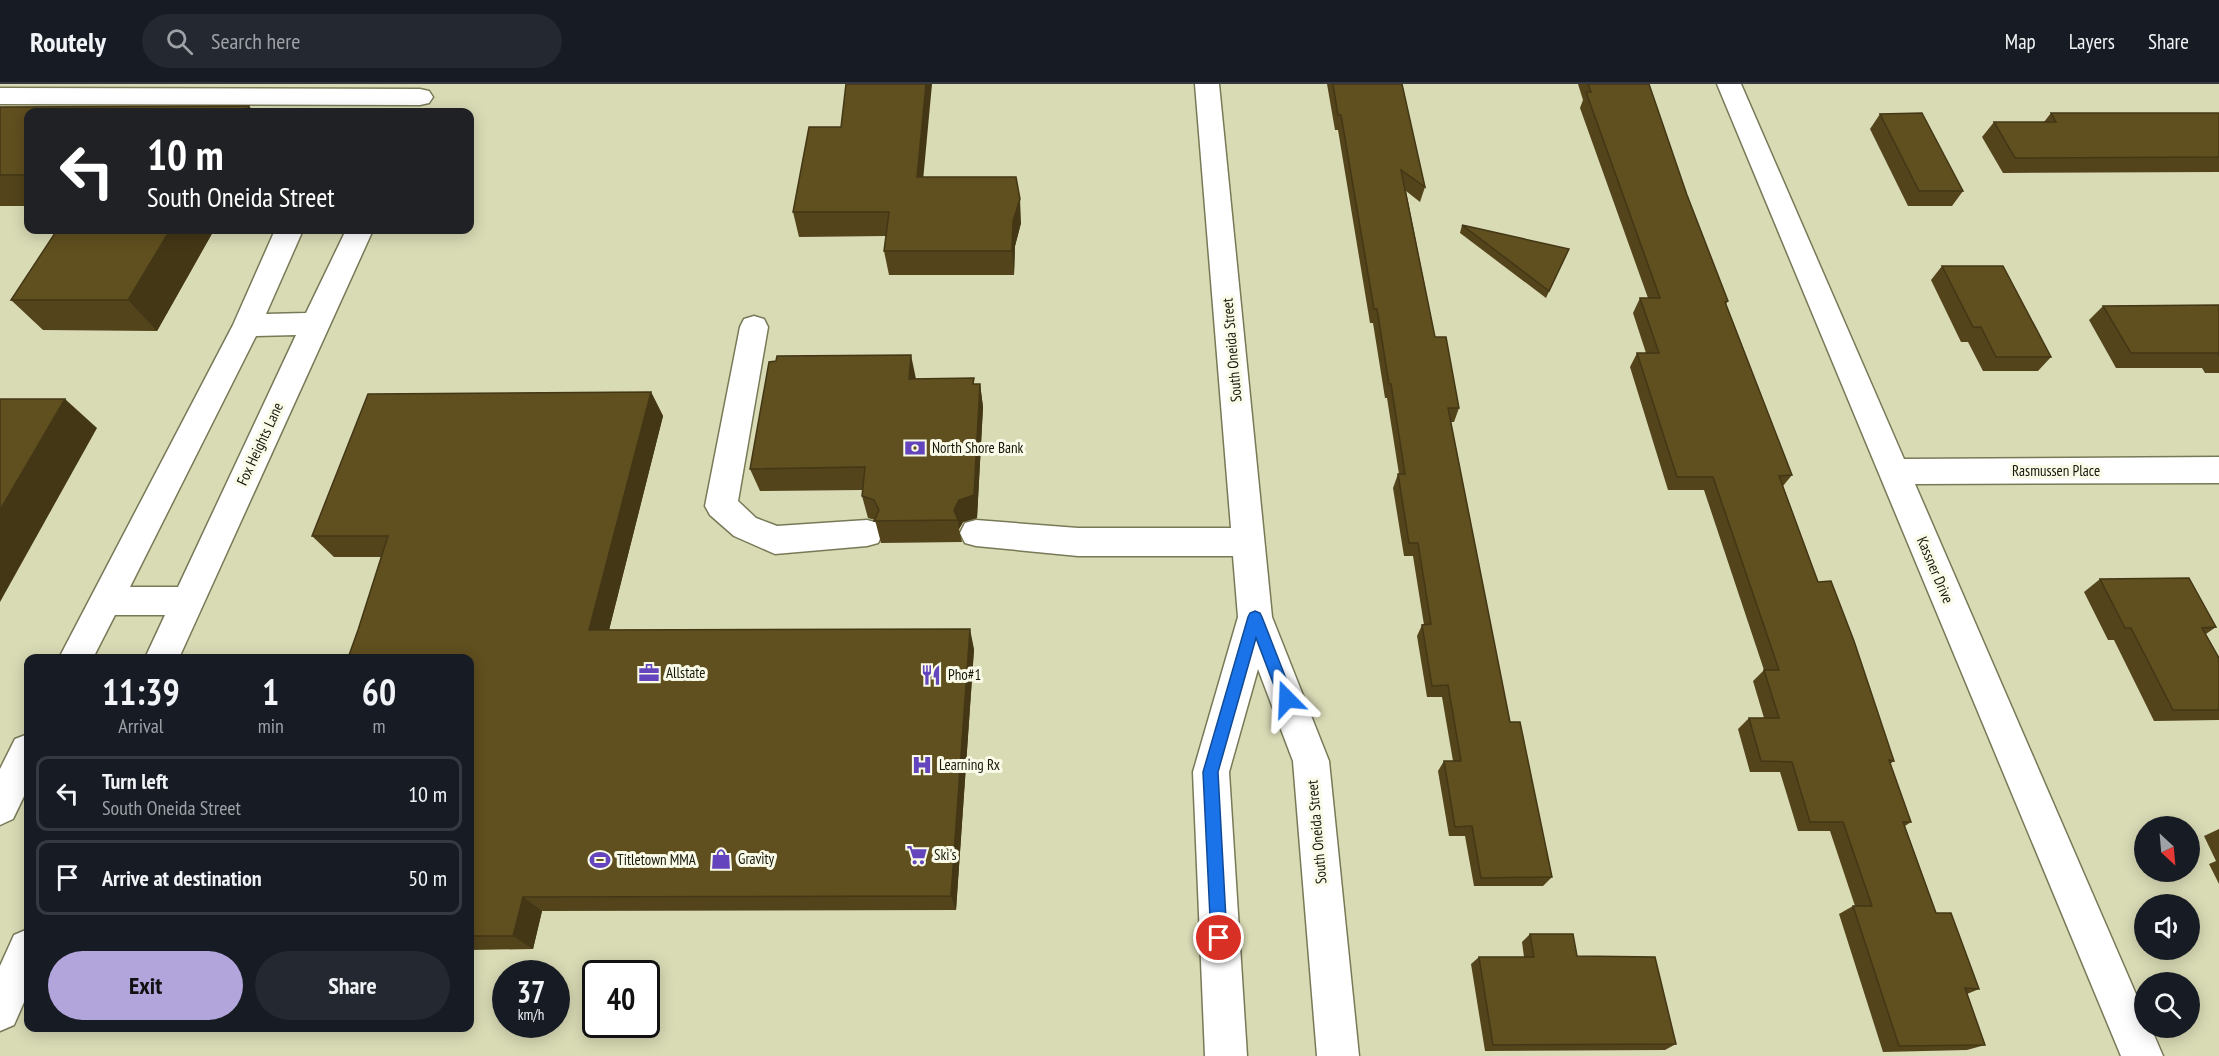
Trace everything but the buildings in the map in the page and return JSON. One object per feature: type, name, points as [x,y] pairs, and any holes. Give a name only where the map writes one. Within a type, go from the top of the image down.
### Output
[{"type":"street","name":"South Oneida Street","points":[[1207,84],[1255,617],[1311,761],[1338,1056]]},
{"type":"street","name":"Kassner Drive","points":[[1729,84],[2142,1056]]},
{"type":"street","points":[[0,96],[345,105],[420,98]]},
{"type":"street","points":[[78,654],[247,325],[287,234]]},
{"type":"street","name":"Fox Heights Lane","points":[[164,654],[357,234]]},
{"type":"street","points":[[247,325],[316,324]]},
{"type":"street","points":[[754,327],[721,506],[745,527],[775,540],[867,532]]},
{"type":"street","name":"Rasmussen Place","points":[[1894,472],[2219,470]]},
{"type":"street","points":[[976,533],[1078,542],[1250,542]]},
{"type":"street","points":[[106,601],[188,601]]},
{"type":"street","name":"South Oneida Street","points":[[1226,1056],[1211,772],[1255,617]]},
{"type":"street","points":[[0,807],[24,759]]},
{"type":"street","points":[[0,1011],[15,965]]},
{"type":"place","name":"North Shore Bank","points":[[915,448]]},
{"type":"place","name":"Allstate","points":[[649,673]]},
{"type":"place","name":"Pho#1","points":[[931,675]]},
{"type":"place","name":"Learning Rx","points":[[922,765]]},
{"type":"place","name":"Ski's","points":[[917,855]]},
{"type":"place","name":"Gravity","points":[[721,859]]},
{"type":"place","name":"Titletown MMA","points":[[600,860]]},
{"type":"route","points":[[1219,938],[1211,772],[1255,617],[1287,699]]}]
